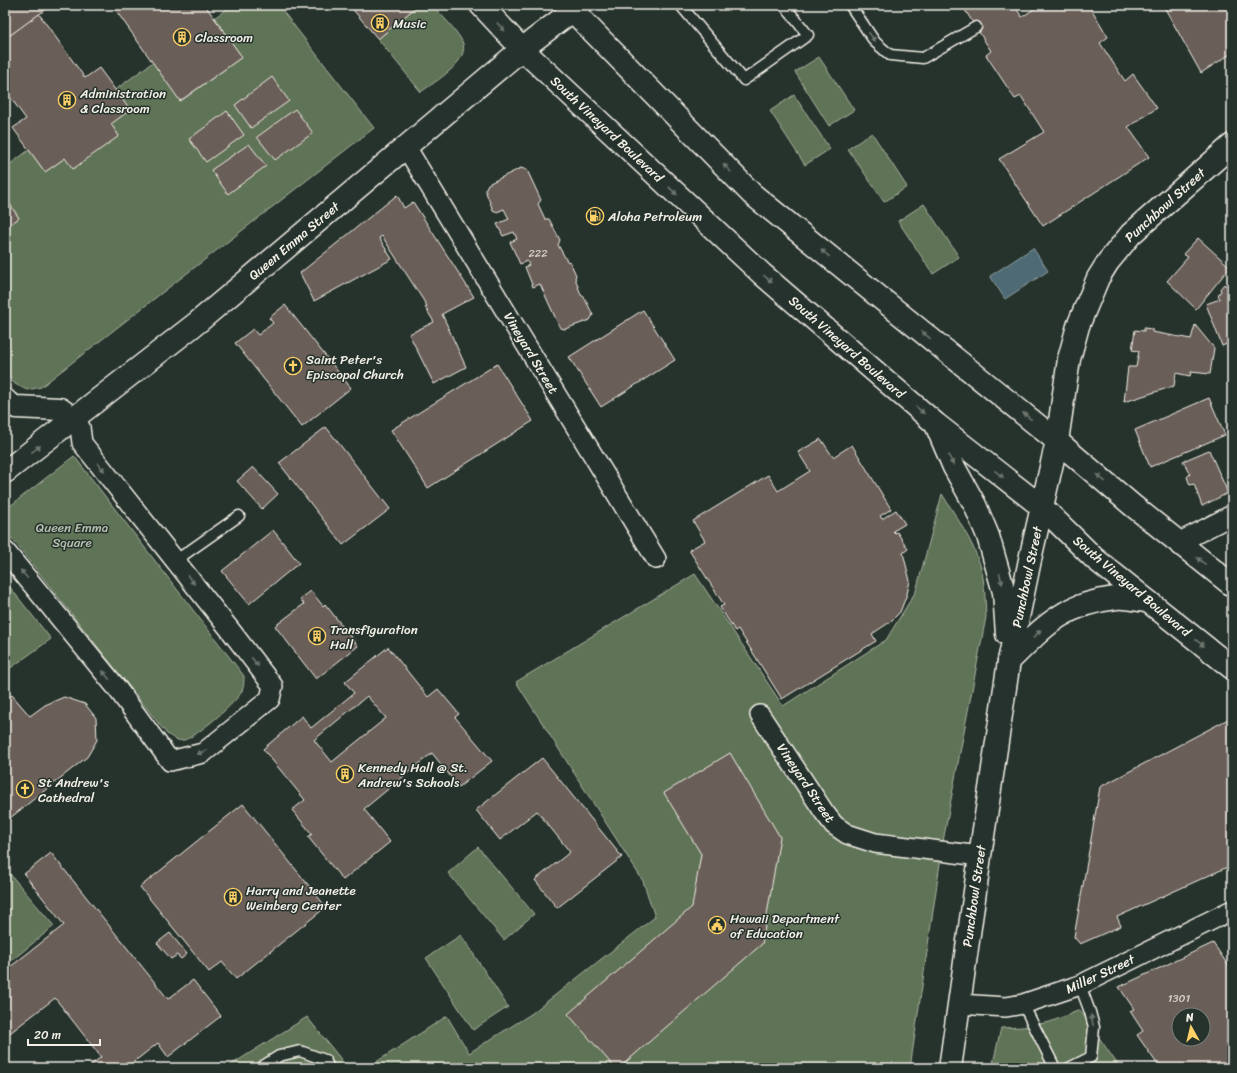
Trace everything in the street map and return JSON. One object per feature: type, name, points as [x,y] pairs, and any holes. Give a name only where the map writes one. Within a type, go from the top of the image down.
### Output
[{"type":"main road","name":"South Vineyard Boulevard","points":[[481,5],[522,49],[762,274],[936,424],[1043,508],[1095,559],[1232,668]]},
{"type":"main road","name":"Queen Emma Street","points":[[5,472],[198,322],[573,7]]},
{"type":"main road","points":[[573,7],[752,194],[1058,441],[1132,505],[1232,585]]},
{"type":"main road","name":"Punchbowl Street","points":[[950,1068],[1009,661],[1031,555],[1058,441],[1073,342],[1098,278],[1108,262],[1131,234],[1232,145]]},
{"type":"main road","points":[[5,400],[9,404],[16,407],[60,409],[74,419]]},
{"type":"main road","points":[[936,424],[954,467],[975,505],[995,556],[1004,592],[1009,661]]},
{"type":"main road","points":[[1009,661],[1049,623],[1068,611],[1080,606],[1118,598],[1147,601]]},
{"type":"street","name":"Vineyard Street","points":[[406,147],[656,560]]},
{"type":"street","points":[[5,551],[116,687],[170,761],[204,753],[270,698],[273,686],[82,443],[80,428],[74,419]]},
{"type":"street","points":[[1178,542],[1232,515]]},
{"type":"street","name":"Vineyard Street","points":[[760,715],[824,812],[834,825],[847,834],[875,843],[980,856]]},
{"type":"street","name":"Miller Street","points":[[959,1004],[1006,1007],[1023,1004],[1080,985],[1232,910]]},
{"type":"lane","points":[[684,5],[682,7],[744,80],[808,35],[784,5]]},
{"type":"lane","points":[[850,5],[875,42],[890,55],[923,58],[976,27]]},
{"type":"lane","points":[[175,561],[239,516]]},
{"type":"lane","points":[[1070,1068],[1091,1057],[1094,1027],[1080,985]]},
{"type":"lane","points":[[1023,1004],[1055,1068]]},
{"type":"lane","points":[[260,1068],[280,1056],[300,1051],[325,1060],[329,1068]]},
{"type":"green space","points":[[233,5],[278,5],[374,128],[41,387],[27,390],[15,384],[5,372],[5,228],[19,218],[5,197],[5,168],[29,150],[45,172],[65,158],[119,136],[111,124],[115,90],[153,62],[181,101],[242,57],[214,18]]},
{"type":"green space","points":[[414,5],[432,5],[456,31],[462,41],[464,49],[462,56],[450,70],[421,92],[378,39],[416,7]]},
{"type":"green space","points":[[819,57],[854,110],[829,126],[795,72]]},
{"type":"green space","points":[[794,95],[830,149],[805,165],[770,111]]},
{"type":"green space","points":[[872,133],[907,187],[884,202],[848,149]]},
{"type":"green space","points":[[924,204],[959,257],[933,274],[898,221]]},
{"type":"green space","name":"Queen Emma Square","points":[[74,456],[244,676],[244,686],[242,691],[233,703],[197,733],[184,740],[177,740],[167,734],[5,530],[5,510]]},
{"type":"green space","points":[[942,494],[957,517],[978,559],[983,580],[986,617],[944,836],[910,1068],[367,1068],[447,1016],[469,1053],[531,1014],[655,917],[643,881],[516,682],[695,574],[783,706],[886,640],[916,591]]},
{"type":"green space","points":[[5,581],[51,639],[5,672]]},
{"type":"green space","points":[[478,847],[534,914],[504,940],[448,873]]},
{"type":"green space","points":[[5,868],[54,926],[5,966]]},
{"type":"green space","points":[[461,935],[508,1007],[473,1030],[426,958]]},
{"type":"green space","points":[[1080,1010],[1120,1068],[992,1068],[1001,1028],[1023,1027],[1050,1022]]},
{"type":"green space","points":[[307,1017],[348,1068],[226,1068]]},
{"type":"water","points":[[1033,248],[1048,271],[1005,299],[990,276]]},
{"type":"building","points":[[5,5],[52,5],[5,39]]},
{"type":"building","name":"Classroom","points":[[112,5],[205,5],[242,57],[180,101]]},
{"type":"building","name":"Music","points":[[349,5],[414,5],[416,7],[378,39]]},
{"type":"building","points":[[973,5],[1014,5],[1022,17],[1040,5],[1089,5],[1108,37],[1100,43],[1125,81],[1133,74],[1157,108],[1128,127],[1149,157],[1043,226],[999,159],[1044,132],[1021,96],[1015,99],[986,55],[991,51],[965,10]]},
{"type":"building","points":[[1163,5],[1231,5],[1232,53],[1201,73]]},
{"type":"building","name":"Administration & Classroom","points":[[39,14],[85,78],[99,68],[130,110],[111,124],[119,136],[73,169],[65,158],[45,172],[13,128],[26,119],[5,90],[5,39]]},
{"type":"building","points":[[272,77],[289,101],[251,128],[235,105]]},
{"type":"building","points":[[295,109],[313,133],[275,160],[257,137]]},
{"type":"building","points":[[227,111],[244,135],[206,162],[189,139]]},
{"type":"building","points":[[249,144],[266,166],[228,194],[211,170]]},
{"type":"building","points":[[521,168],[527,170],[541,200],[538,204],[545,219],[549,219],[560,240],[558,245],[567,261],[570,262],[576,275],[575,278],[581,295],[584,297],[593,315],[590,320],[565,329],[560,328],[540,284],[533,287],[525,267],[529,265],[527,261],[520,264],[510,242],[517,239],[514,232],[503,236],[497,224],[509,219],[504,209],[497,212],[493,210],[485,190],[488,184]]},
{"type":"building","points":[[397,195],[404,208],[413,202],[474,297],[442,314],[466,367],[434,384],[409,334],[434,322],[425,307],[427,306],[382,236],[379,238],[392,259],[314,301],[300,273]]},
{"type":"building","points":[[5,197],[19,218],[5,228]]},
{"type":"building","points":[[1198,238],[1230,267],[1196,309],[1167,281],[1188,257],[1183,254]]},
{"type":"building","points":[[1231,281],[1232,342],[1222,346],[1206,304],[1220,299],[1218,295],[1221,291],[1220,289],[1224,284],[1226,286]]},
{"type":"building","name":"Saint Peter's Episcopal Church","points":[[285,305],[351,388],[302,427],[235,343],[253,329],[258,335],[273,323],[269,318]]},
{"type":"building","points":[[643,310],[675,360],[601,407],[569,357]]},
{"type":"building","points":[[1195,325],[1214,348],[1210,374],[1191,372],[1190,376],[1176,373],[1174,386],[1124,402],[1128,367],[1136,367],[1139,351],[1132,350],[1135,330],[1144,331],[1144,328],[1152,329],[1152,332],[1191,339]]},
{"type":"building","points":[[497,364],[533,421],[428,488],[391,430]]},
{"type":"building","points":[[1209,398],[1225,435],[1150,467],[1135,430]]},
{"type":"building","points":[[326,427],[390,509],[343,545],[279,463]]},
{"type":"building","points":[[821,439],[833,457],[852,445],[891,509],[880,516],[882,519],[896,510],[905,524],[893,531],[895,533],[897,532],[908,549],[903,553],[910,581],[900,612],[890,622],[872,634],[876,641],[782,699],[738,629],[735,631],[720,607],[724,605],[689,550],[705,541],[693,521],[768,475],[778,491],[810,471],[798,452]]},
{"type":"building","points":[[1209,450],[1228,493],[1202,506],[1194,484],[1190,485],[1187,477],[1190,474],[1183,461]]},
{"type":"building","points":[[253,467],[278,494],[262,509],[237,481]]},
{"type":"building","points":[[273,530],[299,563],[249,604],[222,571]]},
{"type":"building","name":"Transfiguration Hall","points":[[311,591],[323,606],[325,604],[358,646],[316,679],[275,626],[304,604],[300,599]]},
{"type":"building","name":"Kennedy Hall @ St. Andrew's Schools","points":[[388,647],[428,697],[438,689],[459,714],[455,717],[492,761],[459,787],[432,753],[364,809],[390,842],[343,880],[308,837],[312,834],[292,810],[305,800],[263,749],[302,716],[311,728],[354,693],[345,682]],"holes":[[[367,696],[386,718],[332,762],[314,740]]]},
{"type":"building","name":"St Andrew's Cathedral","points":[[12,695],[30,716],[45,705],[64,697],[85,704],[96,718],[97,740],[87,757],[5,822],[5,700]]},
{"type":"building","points":[[1232,717],[1232,865],[1117,917],[1121,926],[1080,944],[1074,937],[1100,787]]},
{"type":"building","name":"Hawaii Department of Education","points":[[730,753],[780,837],[762,944],[619,1068],[615,1068],[568,1014],[692,907],[701,854],[664,793]]},
{"type":"building","points":[[542,758],[622,857],[557,908],[535,880],[570,852],[537,811],[500,840],[476,810]]},
{"type":"building","name":"Harry and Jeanette Weinberg Center","points":[[243,804],[326,907],[236,979],[222,962],[209,972],[140,887]]},
{"type":"building","points":[[51,853],[168,999],[193,980],[221,1016],[168,1057],[158,1043],[126,1068],[93,1068],[91,1065],[101,1057],[55,998],[6,1036],[5,971],[64,925],[24,874]]},
{"type":"building","points":[[170,933],[187,954],[181,959],[177,955],[171,959],[157,943]]},
{"type":"building","points":[[1213,943],[1232,971],[1232,1068],[1160,1068],[1137,1035],[1143,1031],[1130,1011],[1134,1009],[1119,987]]},
{"type":"place","name":"Music","points":[[380,23]]},
{"type":"place","name":"Classroom","points":[[182,37]]},
{"type":"place","name":"Administration & Classroom","points":[[67,100]]},
{"type":"place","name":"Aloha Petroleum","points":[[595,216]]},
{"type":"place","name":"Saint Peter's Episcopal Church","points":[[293,366]]},
{"type":"place","name":"Transfiguration Hall","points":[[317,636]]},
{"type":"place","name":"Kennedy Hall @ St. Andrew's Schools","points":[[345,774]]},
{"type":"place","name":"St Andrew's Cathedral","points":[[25,789]]},
{"type":"place","name":"Harry and Jeanette Weinberg Center","points":[[233,897]]},
{"type":"place","name":"Hawaii Department of Education","points":[[717,925]]}]
